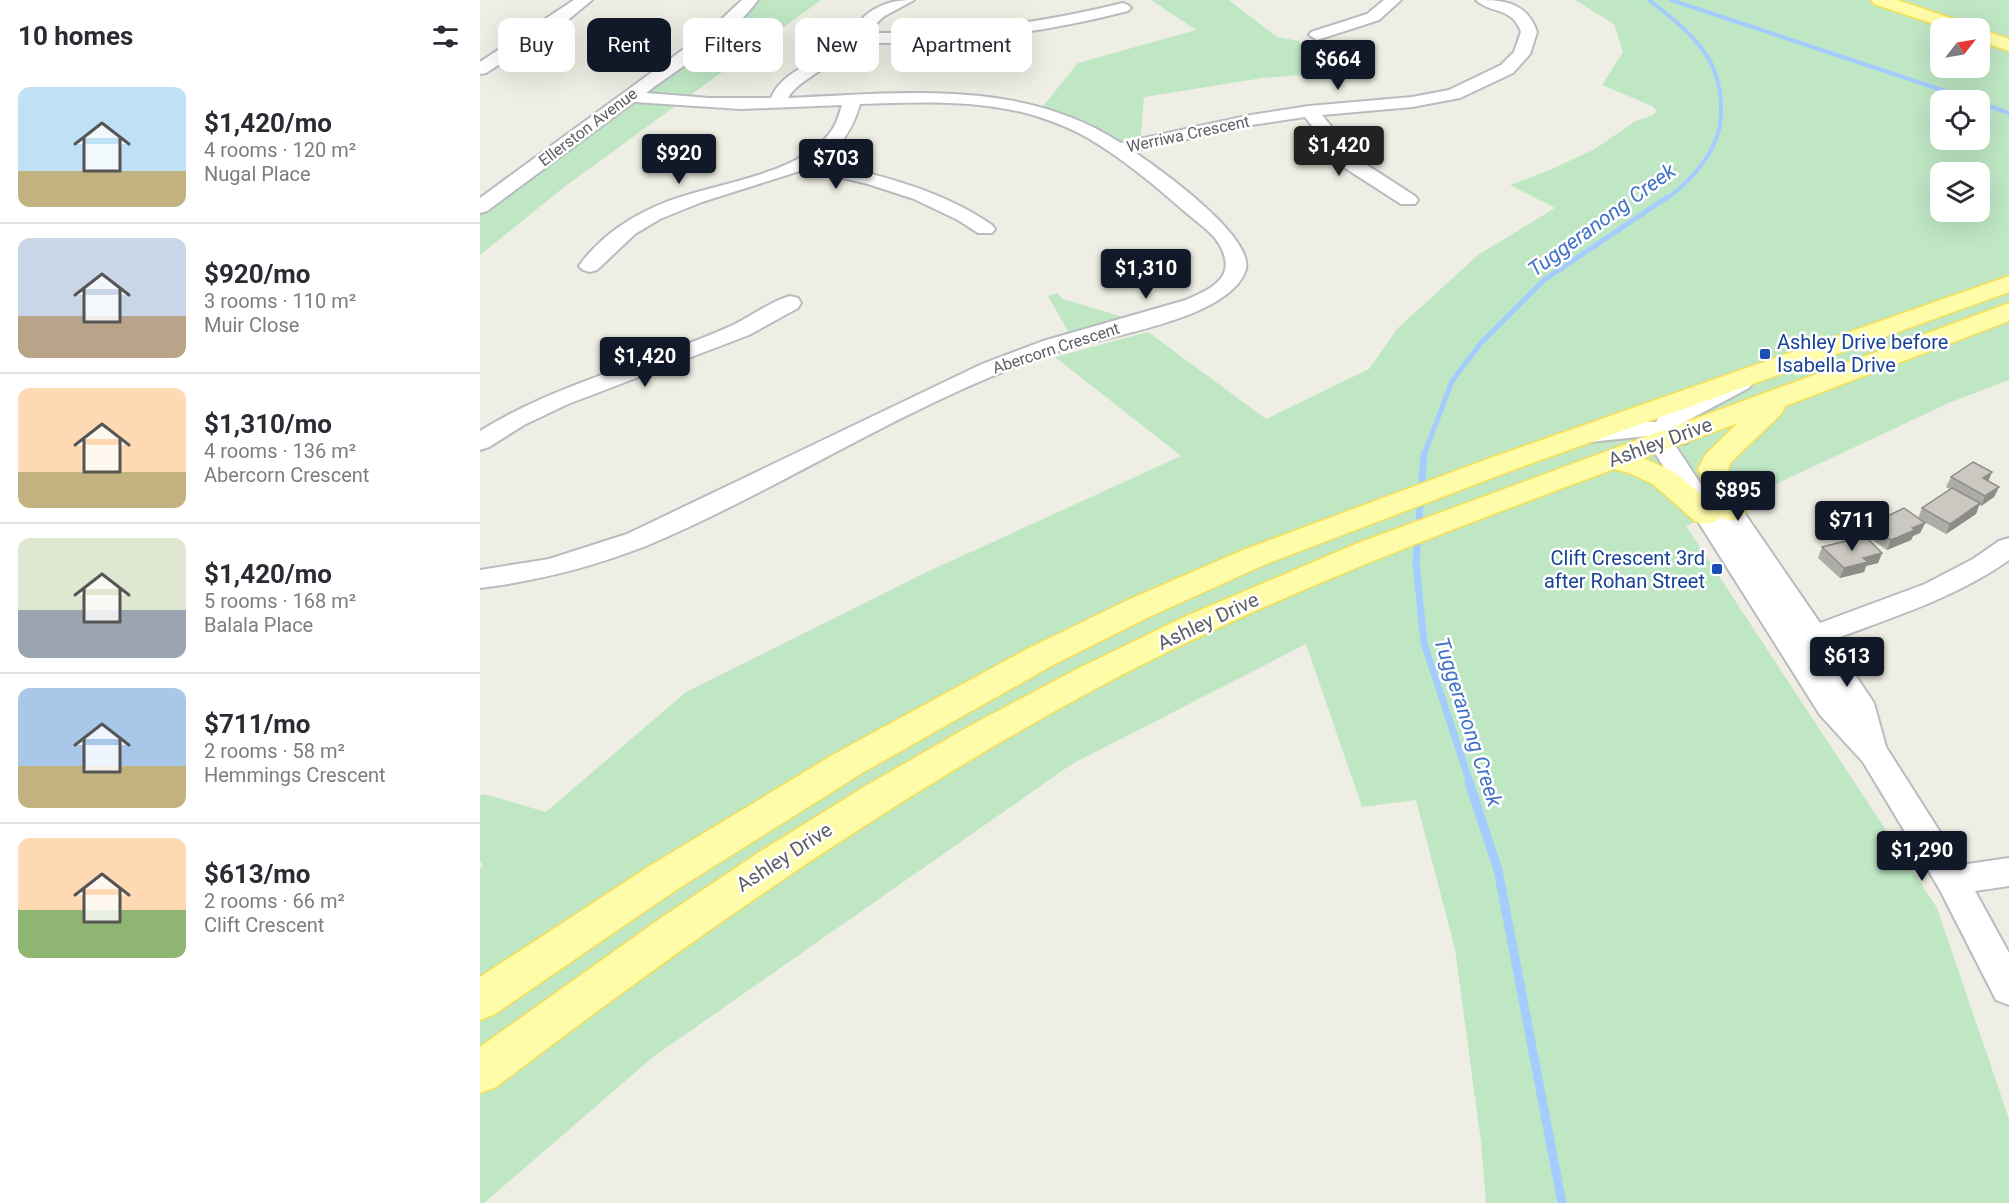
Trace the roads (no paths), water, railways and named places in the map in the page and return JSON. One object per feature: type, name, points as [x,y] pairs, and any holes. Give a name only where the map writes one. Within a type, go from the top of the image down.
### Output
[{"type":"main road","points":[[1880,0],[1933,18]]},
{"type":"main road","points":[[1990,38],[2009,45]]},
{"type":"main road","name":"Ashley Drive","points":[[480,1001],[579,932],[754,819],[978,689],[1166,595],[1245,561],[1572,437],[1910,321],[2009,283]]},
{"type":"main road","name":"Ashley Drive","points":[[480,1073],[578,998],[747,879],[901,782],[1044,701],[1178,633],[1351,558],[1611,460],[1667,436],[1782,398],[2009,311]]},
{"type":"main road","points":[[1718,513],[1713,469],[1716,460],[1782,398]]},
{"type":"main road","points":[[1611,460],[1631,462],[1651,470],[1718,513]]},
{"type":"street","points":[[480,69],[562,17],[584,0]]},
{"type":"street","name":"Ellerston Avenue","points":[[480,207],[717,32],[750,0]]},
{"type":"street","points":[[872,18],[906,0]]},
{"type":"street","points":[[1317,36],[1373,17],[1393,0]]},
{"type":"street","name":"Werriwa Crescent","points":[[1118,149],[1251,120],[1309,111],[1435,99],[1454,94],[1507,69],[1521,54],[1528,28],[1523,19],[1514,12],[1484,0]]},
{"type":"street","points":[[879,38],[922,39],[982,35],[1039,27],[1123,8]]},
{"type":"street","points":[[777,104],[782,93],[792,82],[808,72]]},
{"type":"street","name":"Abercorn Crescent","points":[[480,579],[559,567],[610,552],[658,531],[1002,363],[1052,346],[1186,309],[1217,293],[1235,273],[1238,259],[1233,245],[1222,233],[1118,149],[1070,122],[1014,105],[947,98],[711,104],[630,96]]},
{"type":"street","points":[[590,266],[627,230],[656,214],[770,177],[804,163],[830,145],[841,133],[852,101]]},
{"type":"street","points":[[1309,111],[1352,164],[1408,201]]},
{"type":"street","points":[[804,163],[917,194],[969,217],[985,229]]},
{"type":"street","points":[[480,442],[515,420],[559,399],[741,330],[790,303]]},
{"type":"street","points":[[1772,367],[1669,420],[1667,436],[1802,640],[1831,707],[1874,754],[1952,880],[2009,989]]},
{"type":"street","points":[[1572,437],[1629,429],[1667,436]]},
{"type":"street","points":[[1802,640],[1935,591],[1983,565],[2009,547]]},
{"type":"street","points":[[1952,880],[2009,872]]},
{"type":"waterway","name":"Tuggeranong Creek","points":[[1649,0],[1693,38],[1705,53],[1718,81],[1721,103],[1718,133],[1710,152],[1689,180],[1664,200]]},
{"type":"waterway","points":[[1671,0],[1942,90]]},
{"type":"waterway","points":[[1990,106],[2009,113]]},
{"type":"waterway","name":"Tuggeranong Creek","points":[[1424,455],[1452,381],[1481,343],[1544,280],[1666,198]]},
{"type":"waterway","name":"Tuggeranong Creek","points":[[1424,454],[1416,562],[1424,643],[1470,783]]},
{"type":"waterway","name":"Tuggeranong Creek","points":[[1469,782],[1498,870],[1562,1203]]},
{"type":"place","name":"Ashley Drive before Isabella Drive","points":[[1765,354]]},
{"type":"place","name":"Clift Crescent 3rd after Rohan Street","points":[[1717,569]]}]
